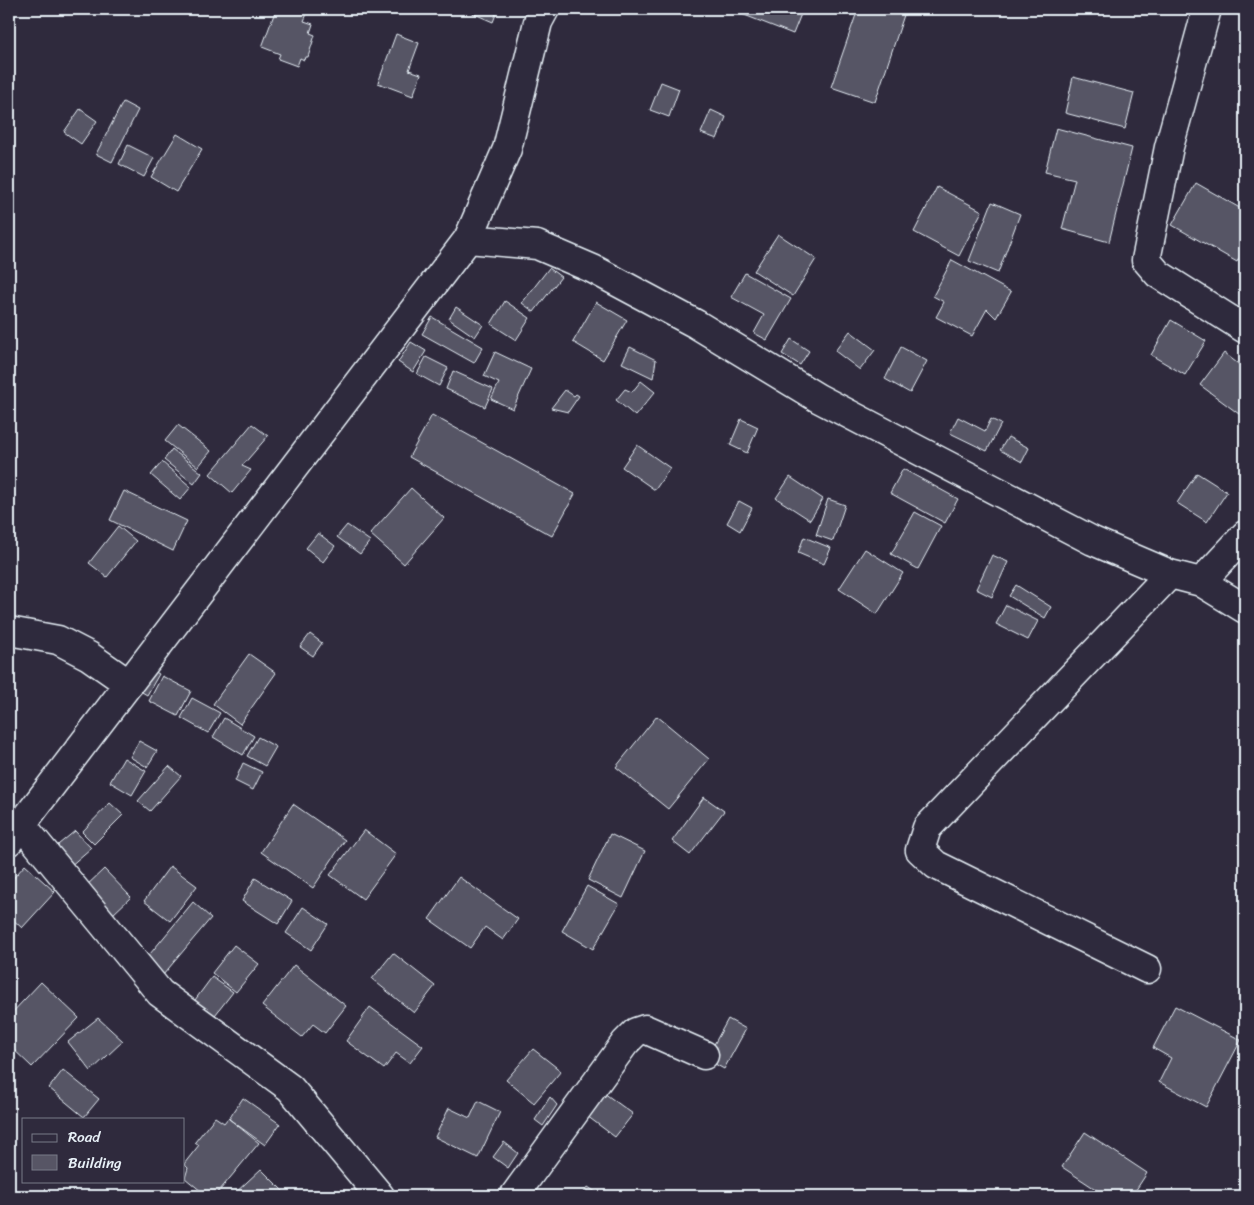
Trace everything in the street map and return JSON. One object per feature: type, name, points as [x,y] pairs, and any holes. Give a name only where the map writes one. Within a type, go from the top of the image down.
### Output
[{"type":"street","points":[[380,1196],[290,1088],[160,993],[15,833],[468,239],[507,149],[538,22],[545,9]]},
{"type":"street","points":[[1207,9],[1169,147],[1146,260],[1158,274],[1245,329]]},
{"type":"street","points":[[468,239],[537,245],[593,269],[696,324],[818,398],[1093,541],[1170,574],[1201,582],[1245,609]]},
{"type":"street","points":[[1201,582],[1245,535]]},
{"type":"street","points":[[1147,969],[936,865],[920,850],[927,828],[1170,574]]},
{"type":"street","points":[[9,631],[58,640],[89,656],[129,684]]},
{"type":"street","points":[[514,1196],[625,1043],[636,1032],[645,1028],[704,1055]]},
{"type":"building","points":[[276,9],[309,9],[304,21],[313,24],[310,33],[315,35],[308,57],[305,57],[304,60],[300,58],[297,66],[278,59],[280,54],[262,47]]},
{"type":"building","points":[[463,9],[498,9],[493,22]]},
{"type":"building","points":[[729,9],[803,9],[793,34]]},
{"type":"building","points":[[858,9],[887,9],[904,15],[875,102],[831,87]]},
{"type":"building","points":[[396,34],[419,43],[409,70],[421,74],[413,96],[378,83]]},
{"type":"building","points":[[1073,77],[1134,93],[1125,129],[1065,113]]},
{"type":"building","points":[[661,82],[679,89],[669,117],[650,110]]},
{"type":"building","points":[[123,102],[138,110],[112,162],[96,154]]},
{"type":"building","points":[[80,109],[97,121],[81,144],[64,132]]},
{"type":"building","points":[[711,110],[726,117],[717,139],[701,133]]},
{"type":"building","points":[[1056,128],[1132,148],[1109,242],[1062,229],[1075,179],[1045,172]]},
{"type":"building","points":[[177,134],[202,149],[176,192],[151,177]]},
{"type":"building","points":[[128,145],[154,158],[144,177],[119,164]]},
{"type":"building","points":[[1196,183],[1245,211],[1245,248],[1237,262],[1172,225]]},
{"type":"building","points":[[937,187],[982,211],[959,256],[914,232]]},
{"type":"building","points":[[992,202],[1020,214],[998,273],[969,261]]},
{"type":"building","points":[[778,234],[816,259],[793,296],[754,271]]},
{"type":"building","points":[[952,260],[1011,292],[996,318],[987,309],[972,336],[936,317],[944,302],[933,296]]},
{"type":"building","points":[[549,268],[561,277],[534,312],[522,303]]},
{"type":"building","points":[[745,273],[791,299],[767,340],[754,333],[764,315],[731,297]]},
{"type":"building","points":[[505,301],[530,318],[516,340],[491,324]]},
{"type":"building","points":[[596,302],[627,320],[603,360],[573,342]]},
{"type":"building","points":[[456,307],[483,325],[475,337],[449,319]]},
{"type":"building","points":[[432,317],[483,347],[474,363],[422,334]]},
{"type":"building","points":[[1171,320],[1206,341],[1185,375],[1151,355]]},
{"type":"building","points":[[850,331],[875,350],[860,370],[835,351]]},
{"type":"building","points":[[791,339],[809,351],[800,365],[782,354]]},
{"type":"building","points":[[411,342],[426,351],[413,372],[398,362]]},
{"type":"building","points":[[630,347],[656,360],[653,378],[622,363]]},
{"type":"building","points":[[901,347],[927,361],[910,393],[885,379]]},
{"type":"building","points":[[495,352],[531,369],[513,409],[491,399],[499,383],[484,376]]},
{"type":"building","points":[[1224,353],[1245,369],[1245,406],[1239,414],[1200,385]]},
{"type":"building","points":[[426,357],[448,368],[439,386],[417,374]]},
{"type":"building","points":[[453,371],[493,389],[485,407],[446,389]]},
{"type":"building","points":[[641,381],[655,392],[635,416],[616,400],[625,389],[632,392]]},
{"type":"building","points":[[565,390],[574,396],[576,394],[579,396],[568,412],[551,408]]},
{"type":"building","points":[[432,415],[575,494],[552,536],[409,457]]},
{"type":"building","points":[[958,417],[985,431],[991,419],[1001,424],[987,451],[950,433]]},
{"type":"building","points":[[741,419],[758,427],[747,453],[730,445]]},
{"type":"building","points":[[252,424],[268,436],[242,466],[251,470],[232,493],[210,474]]},
{"type":"building","points":[[178,425],[211,451],[198,467],[165,441]]},
{"type":"building","points":[[1008,437],[1029,448],[1022,462],[1000,450]]},
{"type":"building","points":[[637,445],[670,468],[655,490],[622,467]]},
{"type":"building","points":[[172,449],[202,473],[194,484],[164,460]]},
{"type":"building","points":[[162,462],[191,487],[180,500],[151,475]]},
{"type":"building","points":[[903,469],[958,499],[945,523],[890,493]]},
{"type":"building","points":[[1197,473],[1227,492],[1207,522],[1177,503]]},
{"type":"building","points":[[790,477],[823,499],[810,520],[776,498]]},
{"type":"building","points":[[411,488],[444,518],[404,564],[370,534]]},
{"type":"building","points":[[124,491],[187,521],[173,551],[110,520]]},
{"type":"building","points":[[828,499],[845,505],[833,541],[816,535]]},
{"type":"building","points":[[739,501],[752,508],[740,531],[727,523]]},
{"type":"building","points":[[915,512],[941,526],[918,569],[891,554]]},
{"type":"building","points":[[347,525],[370,541],[360,554],[337,537]]},
{"type":"building","points":[[118,526],[136,541],[107,577],[89,563]]},
{"type":"building","points":[[318,533],[335,546],[323,562],[306,548]]},
{"type":"building","points":[[804,537],[831,548],[824,564],[798,553]]},
{"type":"building","points":[[865,549],[903,573],[877,614],[839,589]]},
{"type":"building","points":[[992,555],[1008,562],[992,597],[976,589]]},
{"type":"building","points":[[1016,585],[1051,607],[1045,618],[1009,596]]},
{"type":"building","points":[[1006,605],[1038,621],[1028,640],[996,624]]},
{"type":"building","points":[[310,634],[322,643],[313,656],[300,647]]},
{"type":"building","points":[[249,654],[276,673],[240,724],[213,704]]},
{"type":"building","points":[[147,667],[159,674],[147,695],[135,688]]},
{"type":"building","points":[[162,676],[191,691],[178,716],[149,701]]},
{"type":"building","points":[[192,698],[220,713],[208,733],[181,718]]},
{"type":"building","points":[[657,716],[709,759],[668,809],[616,767]]},
{"type":"building","points":[[224,718],[254,736],[243,755],[213,737]]},
{"type":"building","points":[[258,737],[276,747],[265,766],[247,756]]},
{"type":"building","points":[[139,741],[157,751],[147,767],[130,757]]},
{"type":"building","points":[[124,758],[146,771],[132,795],[110,782]]},
{"type":"building","points":[[243,763],[262,772],[253,790],[235,781]]},
{"type":"building","points":[[169,766],[181,776],[150,811],[138,801]]},
{"type":"building","points":[[9,784],[14,789],[9,794]]},
{"type":"building","points":[[704,797],[724,811],[690,855],[672,841]]},
{"type":"building","points":[[110,803],[123,815],[94,844],[82,832]]},
{"type":"building","points":[[293,804],[345,840],[313,888],[261,852]]},
{"type":"building","points":[[364,830],[396,854],[363,899],[330,875]]},
{"type":"building","points":[[75,831],[91,848],[69,867],[53,849]]},
{"type":"building","points":[[610,834],[645,851],[623,898],[588,880]]},
{"type":"building","points":[[25,865],[55,892],[22,928],[9,916],[9,883]]},
{"type":"building","points":[[170,866],[197,886],[170,921],[144,901]]},
{"type":"building","points":[[104,869],[131,897],[111,916],[84,888]]},
{"type":"building","points":[[459,877],[518,919],[503,940],[485,927],[470,948],[429,919]]},
{"type":"building","points":[[255,878],[292,901],[278,924],[242,901]]},
{"type":"building","points":[[587,886],[619,904],[593,949],[562,931]]},
{"type":"building","points":[[193,902],[211,918],[163,975],[145,960]]},
{"type":"building","points":[[303,907],[328,924],[311,950],[286,933]]},
{"type":"building","points":[[234,945],[259,964],[236,992],[212,973]]},
{"type":"building","points":[[393,953],[435,986],[414,1013],[372,979]]},
{"type":"building","points":[[294,965],[346,1006],[325,1033],[313,1024],[302,1037],[262,1006]]},
{"type":"building","points":[[212,977],[233,992],[212,1019],[192,1004]]},
{"type":"building","points":[[41,982],[79,1018],[32,1067],[9,1045],[9,1016]]},
{"type":"building","points":[[1175,1006],[1241,1040],[1206,1107],[1159,1082],[1171,1058],[1153,1048]]},
{"type":"building","points":[[370,1007],[423,1046],[410,1063],[396,1053],[384,1069],[346,1041]]},
{"type":"building","points":[[98,1018],[123,1041],[91,1071],[68,1042]]},
{"type":"building","points":[[728,1019],[746,1029],[724,1069],[706,1059]]},
{"type":"building","points":[[533,1049],[561,1071],[534,1103],[506,1080]]},
{"type":"building","points":[[63,1070],[99,1099],[84,1117],[49,1088]]},
{"type":"building","points":[[604,1093],[633,1114],[615,1137],[587,1116]]},
{"type":"building","points":[[550,1097],[557,1105],[543,1126],[535,1120]]},
{"type":"building","points":[[243,1098],[280,1124],[265,1145],[229,1119]]},
{"type":"building","points":[[478,1101],[500,1112],[478,1158],[435,1137],[449,1108],[470,1118]]},
{"type":"building","points":[[215,1117],[224,1123],[228,1118],[259,1143],[215,1196],[207,1196],[185,1178],[188,1168],[185,1163],[199,1145],[195,1142]]},
{"type":"building","points":[[1085,1132],[1147,1173],[1132,1196],[1106,1196],[1062,1167]]},
{"type":"building","points":[[504,1142],[518,1153],[508,1168],[493,1157]]},
{"type":"building","points":[[261,1169],[288,1196],[233,1195]]},
{"type":"building","points":[[588,1187],[602,1196],[582,1196]]}]
